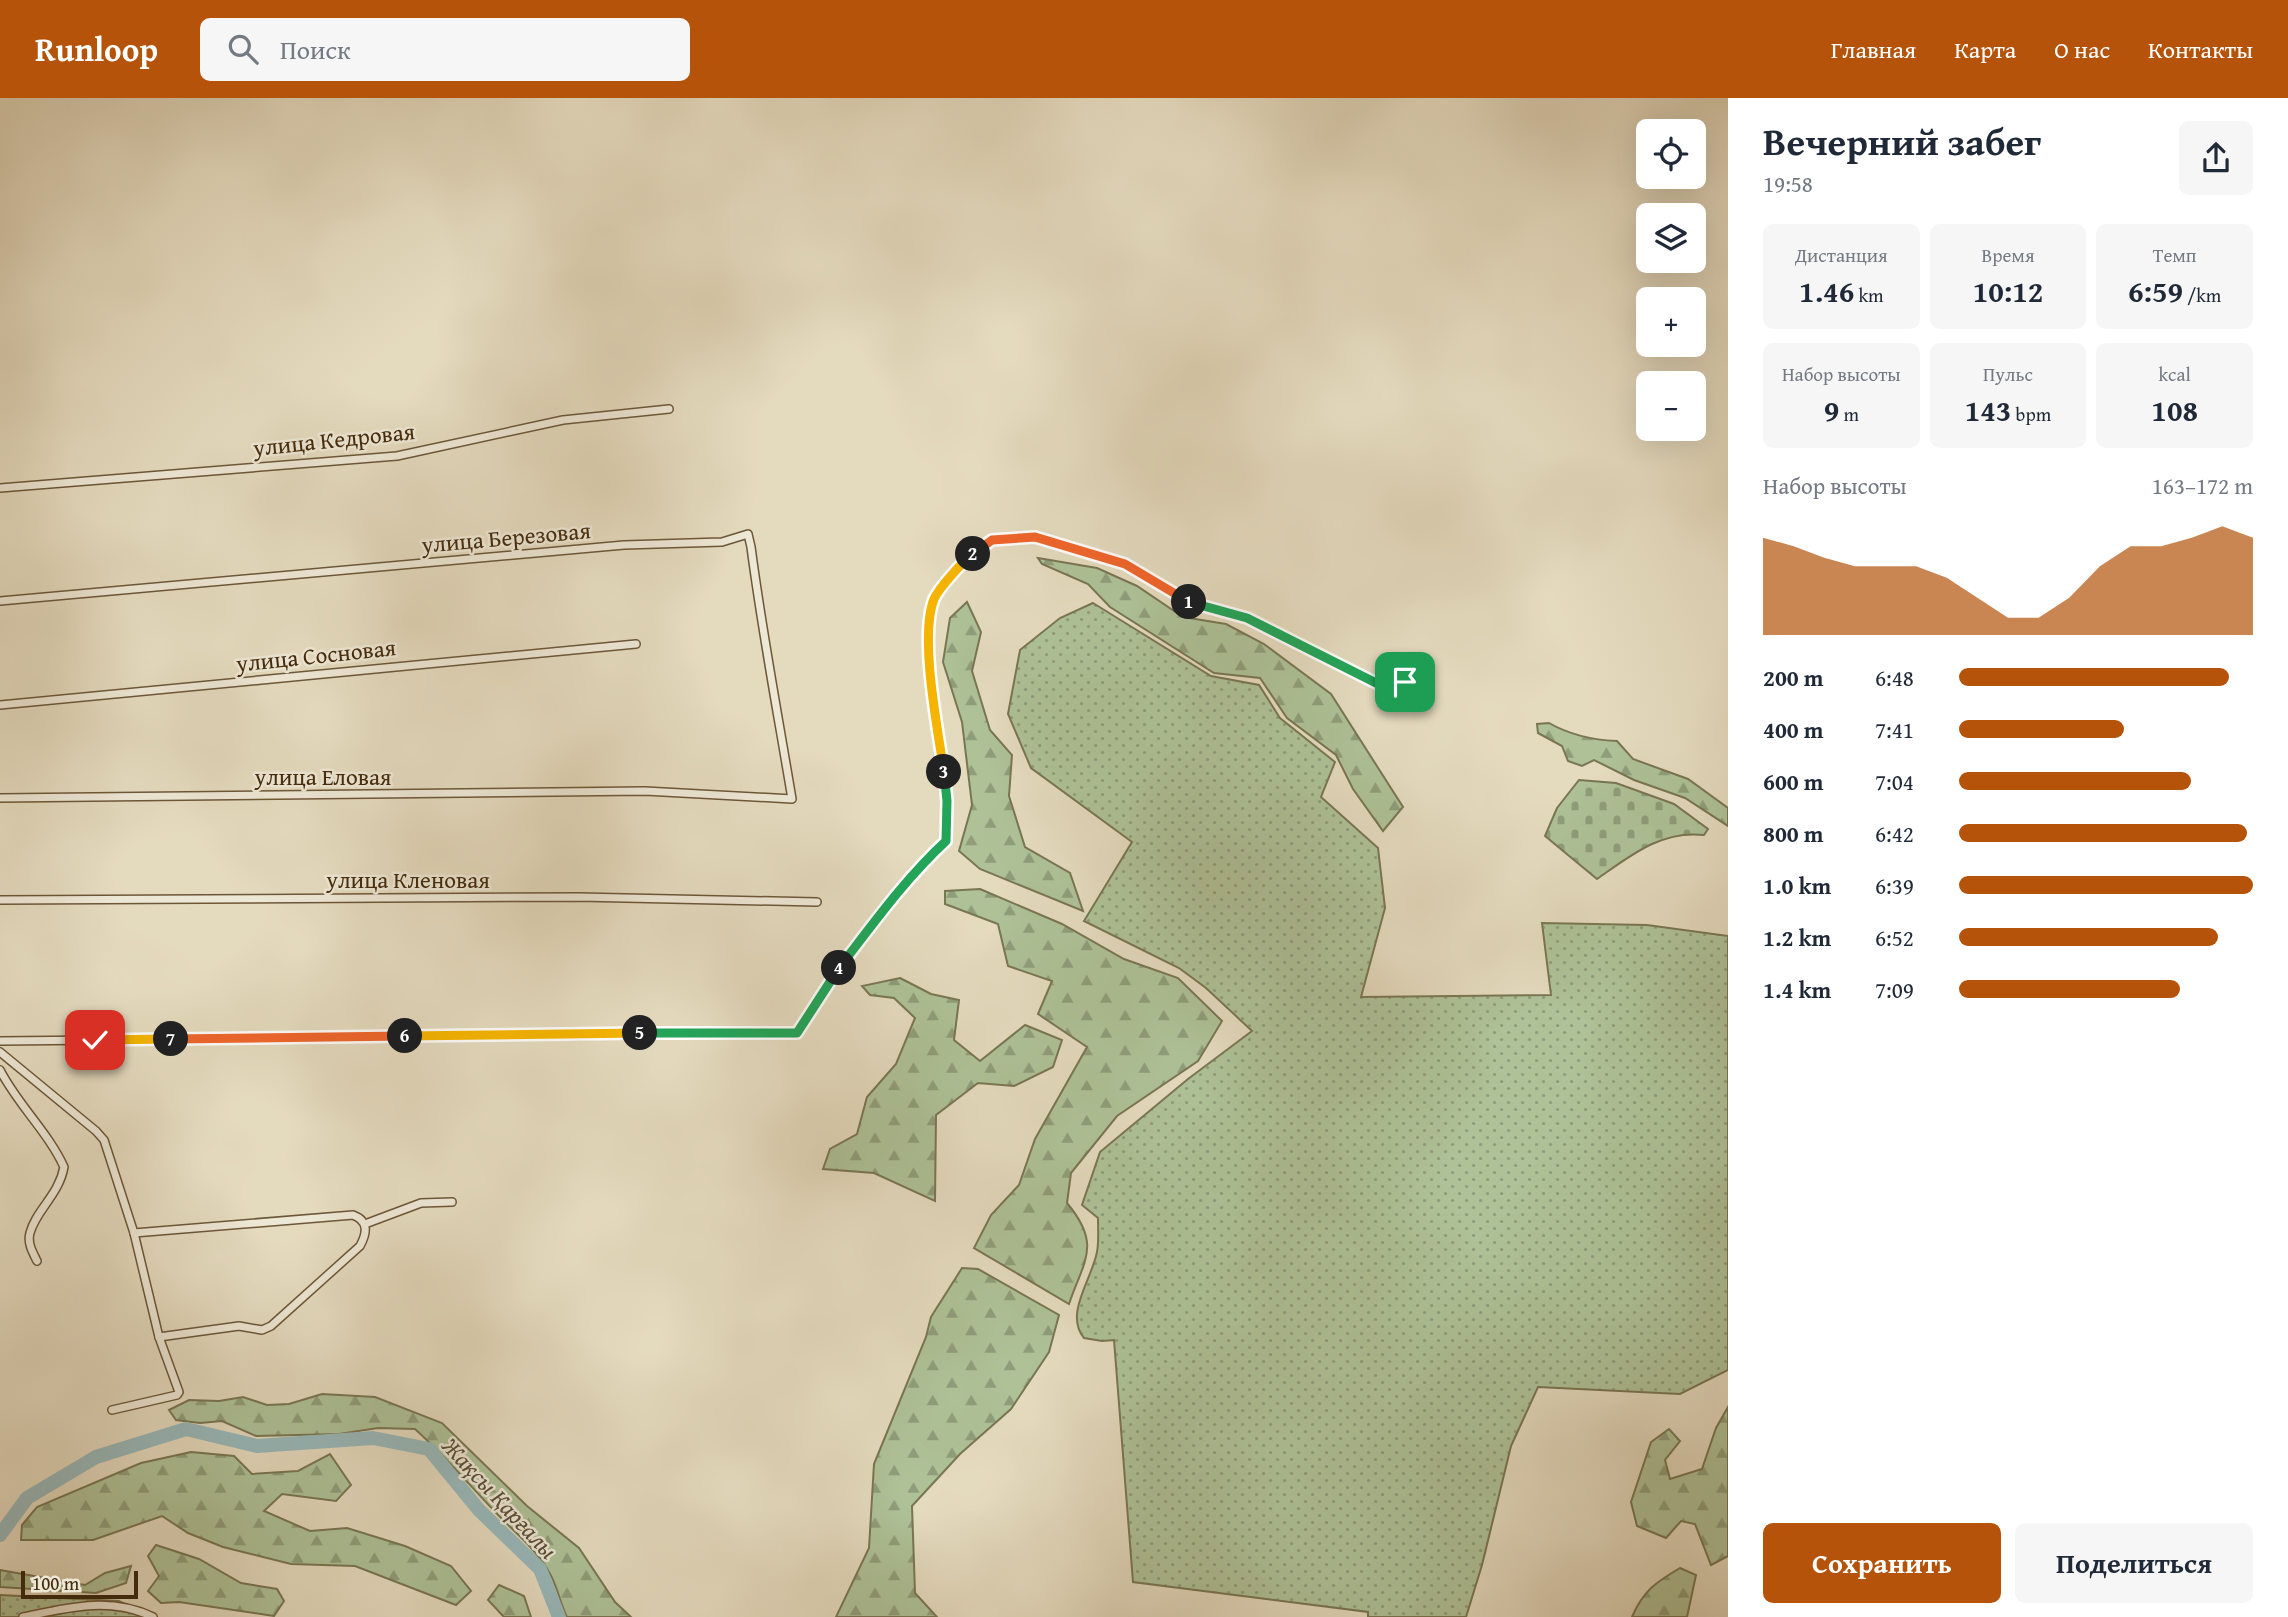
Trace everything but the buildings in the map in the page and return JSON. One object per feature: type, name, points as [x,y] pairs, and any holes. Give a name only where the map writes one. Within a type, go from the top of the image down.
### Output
[{"type":"street","name":"улица Кедровая","points":[[0,488],[397,456],[564,420],[669,410]]},
{"type":"street","name":"улица Березовая","points":[[0,601],[624,545],[722,542],[748,534],[761,627],[776,692],[792,799]]},
{"type":"street","points":[[0,1041],[797,1033],[831,979],[892,899],[924,861],[946,841],[947,801],[931,680],[929,622],[934,598],[967,558],[992,540],[1035,537],[1125,564],[1193,605],[1247,618],[1378,684],[1405,682]]},
{"type":"street","name":"улица Сосновая","points":[[0,705],[636,643]]},
{"type":"street","name":"улица Еловая","points":[[0,798],[645,791],[792,799]]},
{"type":"street","name":"улица Кленовая","points":[[0,900],[579,897],[817,902]]},
{"type":"street","points":[[0,1052],[104,1140],[134,1233],[159,1337],[179,1392],[177,1395],[112,1410]]},
{"type":"street","points":[[0,1070],[56,1150],[64,1167],[57,1189],[30,1233],[29,1242],[37,1261]]},
{"type":"street","points":[[365,1224],[421,1203],[452,1202]]},
{"type":"street","points":[[134,1233],[353,1215],[365,1224],[366,1235],[360,1245],[271,1326],[262,1330],[239,1326],[159,1337]]},
{"type":"street","points":[[23,1617],[77,1606],[99,1605],[123,1606],[153,1617]]},
{"type":"green space","points":[[1038,558],[1097,568],[1137,586],[1183,617],[1226,624],[1264,644],[1331,694],[1403,807],[1383,831],[1353,789],[1336,755],[1287,718],[1260,678],[1214,673],[1110,607],[1088,584],[1042,564]]},
{"type":"green space","points":[[967,602],[981,632],[972,671],[990,730],[1012,755],[1009,796],[1025,847],[1070,873],[1083,911],[980,869],[959,851],[972,805],[962,722],[943,662],[950,618]]},
{"type":"green space","points":[[1093,603],[1211,676],[1259,685],[1280,718],[1335,762],[1321,797],[1378,848],[1385,908],[1361,997],[1551,995],[1542,923],[1647,925],[1728,936],[1728,1370],[1680,1394],[1538,1387],[1511,1446],[1482,1565],[1466,1617],[1368,1617],[1368,1612],[1133,1582],[1114,1340],[1084,1338],[1077,1318],[1081,1296],[1097,1252],[1098,1239],[1098,1218],[1082,1205],[1100,1152],[1188,1079],[1252,1031],[1206,988],[1179,968],[1084,921],[1132,842],[1031,768],[1008,714],[1020,650],[1060,618]]},
{"type":"green space","points":[[1549,723],[1582,736],[1617,741],[1633,759],[1688,779],[1728,808],[1728,826],[1685,798],[1634,780],[1594,760],[1582,766],[1568,761],[1562,746],[1538,733],[1537,724]]},
{"type":"green space","points":[[1579,780],[1616,783],[1674,804],[1708,829],[1704,835],[1674,837],[1647,846],[1597,879],[1545,836],[1557,808]]},
{"type":"green space","points":[[980,889],[1062,924],[1124,959],[1178,978],[1222,1021],[1198,1061],[1117,1116],[1071,1173],[1067,1203],[1084,1230],[1087,1253],[1069,1304],[974,1248],[991,1215],[1019,1185],[1035,1139],[1087,1047],[1038,1014],[1052,981],[1008,966],[998,924],[945,904],[945,891]]},
{"type":"green space","points":[[900,978],[931,994],[959,1000],[954,1040],[980,1061],[1025,1025],[1062,1040],[1053,1067],[1014,1086],[978,1083],[936,1115],[935,1201],[874,1173],[823,1169],[830,1149],[857,1134],[867,1097],[896,1064],[915,1018],[894,998],[870,995],[862,986]]},
{"type":"green space","points":[[962,1268],[978,1269],[1059,1315],[1049,1352],[1011,1409],[960,1454],[912,1506],[915,1593],[937,1617],[836,1617],[869,1548],[874,1464],[926,1337],[931,1317]]},
{"type":"green space","points":[[322,1394],[375,1397],[442,1423],[527,1506],[579,1548],[615,1602],[631,1617],[567,1617],[552,1577],[539,1558],[415,1429],[378,1428],[339,1434],[256,1436],[222,1421],[200,1423],[176,1420],[169,1410],[189,1400],[219,1401],[243,1397],[267,1405],[289,1404]]},
{"type":"green space","points":[[1728,1407],[1728,1556],[1711,1565],[1695,1524],[1681,1521],[1666,1538],[1637,1526],[1631,1502],[1651,1442],[1669,1429],[1680,1441],[1665,1460],[1670,1479],[1702,1469],[1716,1428]]},
{"type":"green space","points":[[191,1452],[234,1456],[252,1474],[298,1471],[330,1454],[351,1485],[336,1501],[282,1494],[264,1511],[310,1531],[347,1528],[405,1546],[451,1566],[471,1591],[456,1605],[355,1566],[291,1564],[223,1547],[188,1533],[162,1516],[93,1540],[21,1540],[22,1525],[37,1507],[141,1463]]},
{"type":"green space","points":[[156,1545],[199,1559],[241,1583],[277,1589],[284,1601],[274,1616],[179,1602],[161,1603],[148,1591],[159,1576],[148,1556]]},
{"type":"green space","points":[[131,1566],[126,1583],[96,1593],[0,1587],[0,1570],[85,1585],[105,1573]]},
{"type":"green space","points":[[1680,1568],[1696,1575],[1687,1617],[1632,1617],[1651,1588]]},
{"type":"green space","points":[[499,1585],[524,1596],[531,1617],[504,1617],[488,1600]]},
{"type":"green space","points":[[0,1595],[119,1601],[151,1617],[0,1617]]},
{"type":"waterway","name":"Жақсы Қарғалы","points":[[0,1535],[27,1498],[96,1457],[186,1429],[257,1446],[373,1438],[429,1449],[479,1510],[540,1569],[559,1617]]},
{"type":"route","points":[[95,1040],[797,1033],[831,979],[892,899],[924,861],[946,841],[947,801],[931,680],[929,622],[934,598],[967,558],[992,540],[1035,537],[1125,564],[1193,605],[1247,618],[1378,684],[1405,682]]}]
